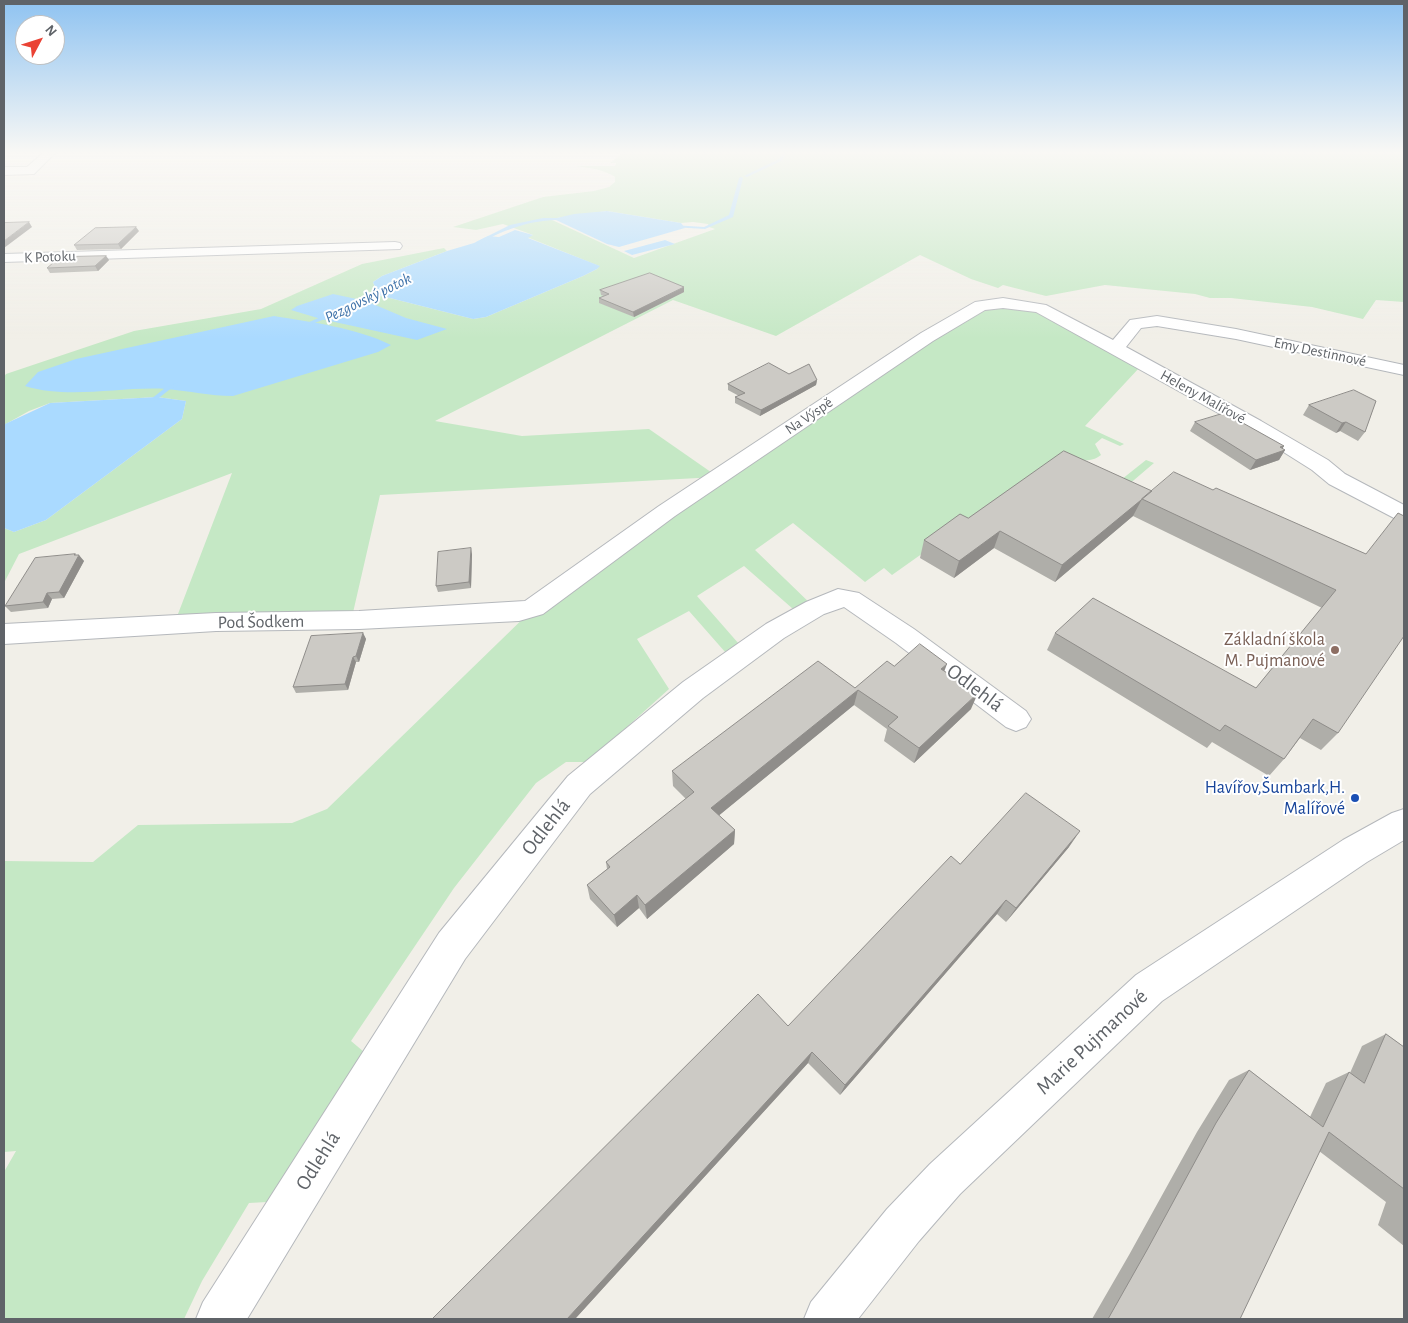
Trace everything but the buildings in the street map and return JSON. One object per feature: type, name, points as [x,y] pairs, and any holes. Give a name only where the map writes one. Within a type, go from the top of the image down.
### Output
[{"type":"street","name":"K Potoku","points":[[4,258],[395,246]]},
{"type":"street","name":"Na Výspě","points":[[519,612],[534,608],[667,511],[919,342],[981,305],[1003,303],[1040,308],[1115,348]]},
{"type":"street","name":"Emy Destinnové","points":[[1115,348],[1136,324],[1157,321],[1236,334],[1404,370]]},
{"type":"street","name":"Heleny Malířové","points":[[1115,348],[1254,425],[1320,465],[1337,479],[1404,514]]},
{"type":"street","name":"Odlehlá","points":[[220,1319],[452,946],[579,785],[693,690],[775,631],[815,608],[838,598],[850,599],[905,636],[1016,719]]},
{"type":"street","name":"Pod Šodkem","points":[[4,634],[216,622],[358,620],[519,612]]},
{"type":"street","name":"Marie Pujmanové","points":[[828,1319],[903,1225],[945,1179],[1149,988],[1355,851],[1404,823]]},
{"type":"green space","points":[[490,215],[580,215],[550,219],[634,258],[715,229],[709,227],[708,224],[681,223],[630,215],[1404,215],[1404,302],[1376,300],[1363,319],[1312,307],[1231,298],[1210,298],[1195,294],[1105,285],[1046,296],[1003,285],[998,288],[971,279],[920,255],[776,336],[673,300],[435,421],[522,436],[649,429],[718,477],[927,337],[965,315],[1003,303],[1048,315],[1140,367],[1085,426],[1124,444],[1120,446],[1102,438],[1095,444],[1101,455],[1091,460],[1074,461],[1065,466],[1112,487],[1146,460],[1154,463],[1127,486],[1136,492],[1132,495],[1120,492],[1116,495],[1058,466],[1043,468],[892,575],[884,568],[865,582],[793,523],[755,550],[815,608],[801,616],[744,566],[697,596],[746,652],[733,661],[689,611],[637,639],[669,689],[588,762],[566,762],[536,783],[454,888],[351,1041],[370,1057],[285,1201],[249,1203],[202,1281],[184,1319],[4,1319],[4,1172],[16,1151],[4,1152],[4,861],[93,862],[138,825],[292,823],[327,809],[534,608],[717,477],[380,495],[352,617],[173,627],[232,473],[19,554],[4,583],[4,528],[14,532],[46,520],[182,419],[186,401],[157,397],[50,403],[29,411],[4,425],[4,377],[6,374],[134,331],[261,309],[362,264],[444,248],[447,251],[382,276],[373,282],[378,295],[473,319],[486,317],[583,276],[599,266],[527,237],[533,235],[503,224],[476,230],[453,227]]},
{"type":"water","points":[[571,215],[630,215],[681,223],[685,228],[619,247],[607,244],[556,220],[557,218]]},
{"type":"water","points":[[515,230],[533,235],[528,238],[600,266],[583,276],[486,317],[473,319],[378,295],[373,282],[382,276],[447,251],[474,243],[488,236],[499,237]]},
{"type":"water","points":[[665,240],[675,244],[632,255],[624,251]]},
{"type":"water","points":[[333,294],[366,301],[406,318],[447,329],[417,340],[321,319],[291,310],[297,306]]},
{"type":"water","points":[[274,316],[349,330],[391,345],[378,352],[233,396],[167,389],[60,392],[25,386],[38,372],[76,359]]},
{"type":"water","points":[[157,397],[186,401],[182,419],[46,520],[14,532],[4,528],[5,424],[50,403]]},
{"type":"waterway","name":"Pezgovský potok","points":[[673,226],[705,228],[731,215]]},
{"type":"waterway","name":"Pezgovský potok","points":[[478,242],[511,226],[522,223],[543,219],[568,219]]},
{"type":"waterway","name":"Pezgovský potok","points":[[354,305],[387,290]]},
{"type":"waterway","name":"Pezgovský potok","points":[[303,326],[330,315]]},
{"type":"waterway","name":"Pezgovský potok","points":[[149,403],[167,389],[178,384]]},
{"type":"place","name":"Základní škola M. Pujmanové","points":[[1335,650]]},
{"type":"place","name":"Havířov,Šumbark,H. Malířové","points":[[1355,798]]}]
